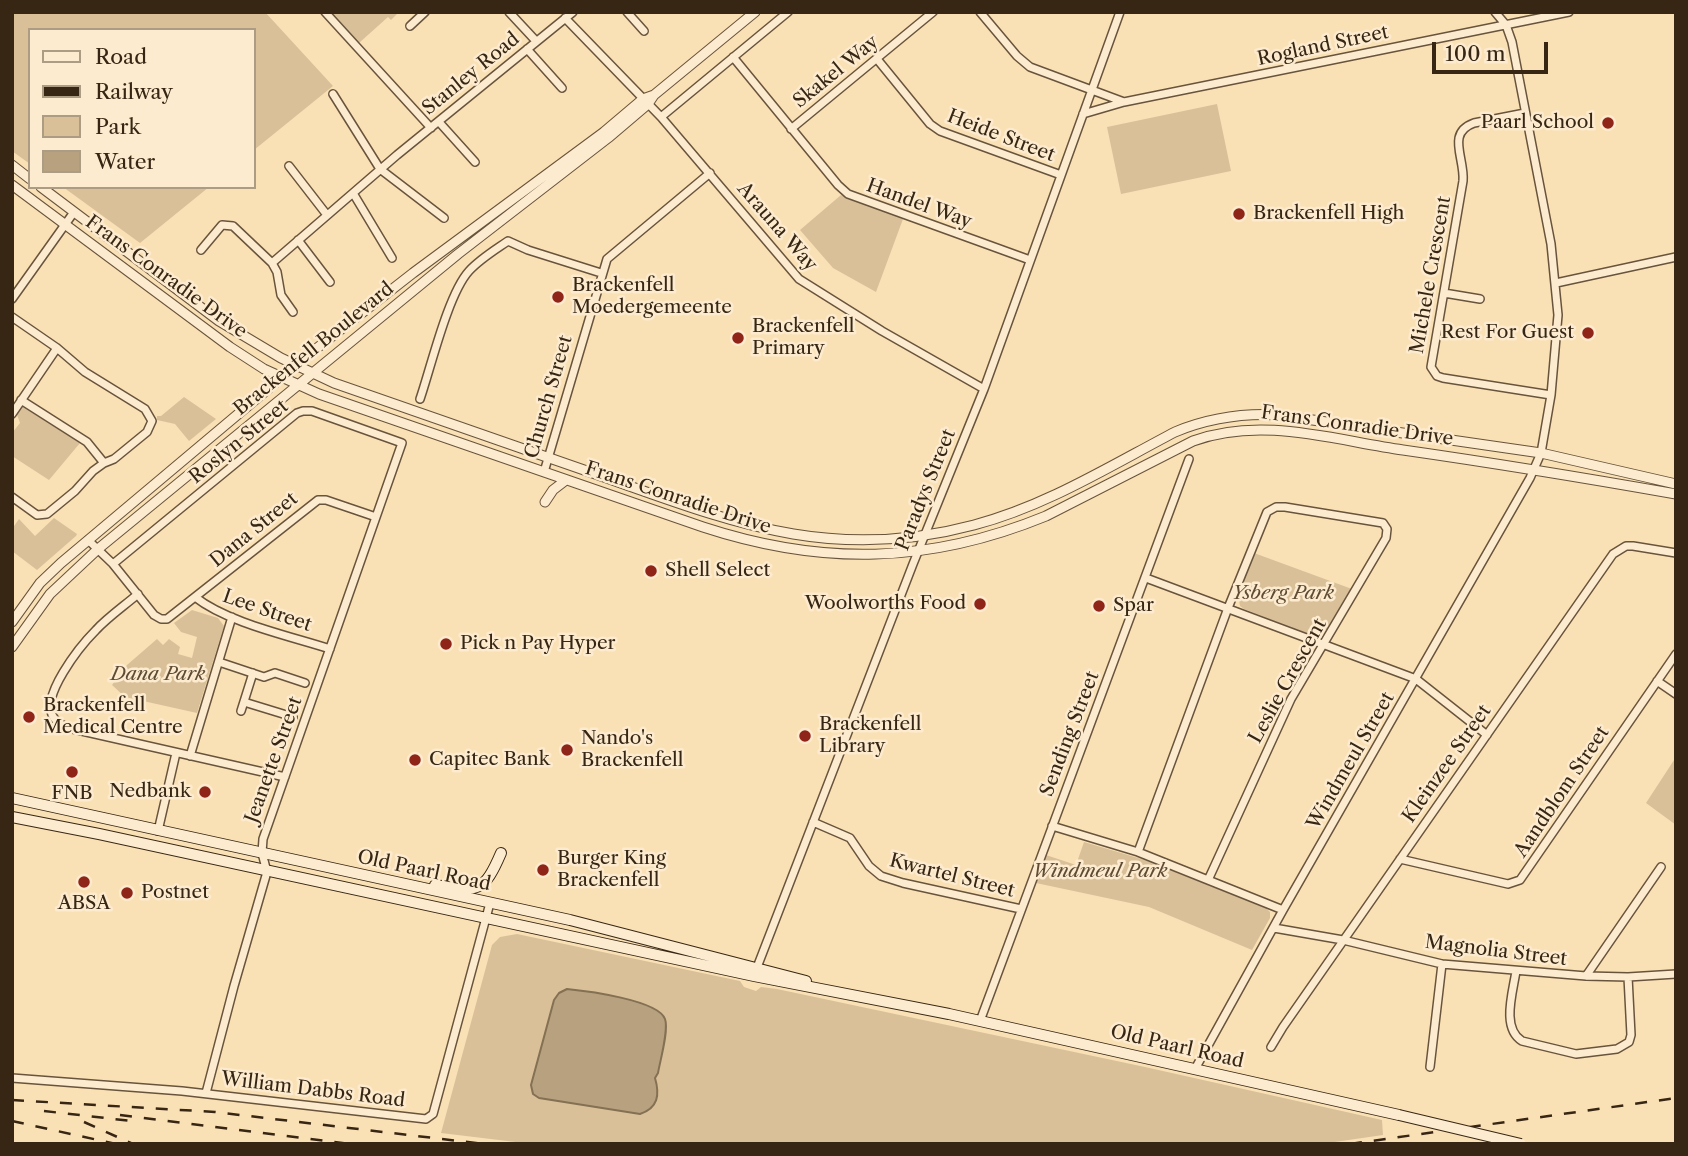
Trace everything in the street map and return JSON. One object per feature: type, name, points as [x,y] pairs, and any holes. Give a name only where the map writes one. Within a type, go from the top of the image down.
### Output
[{"type":"main road","name":"Old Paarl Road","points":[[12,798],[570,920],[755,972]]},
{"type":"main road","name":"Old Paarl Road","points":[[12,817],[267,872],[807,981],[826,989],[980,1021],[1521,1144]]},
{"type":"main road","points":[[403,884],[472,890],[489,877],[501,853]]},
{"type":"street","points":[[325,12],[431,128]]},
{"type":"street","points":[[410,26],[425,12]]},
{"type":"street","points":[[509,12],[536,41]]},
{"type":"street","name":"Stanley Road","points":[[272,263],[380,169],[573,12]]},
{"type":"street","points":[[627,12],[644,31]]},
{"type":"street","name":"Brackenfell Boulevard","points":[[12,647],[50,594],[98,549],[458,254],[608,138],[654,95],[755,12]]},
{"type":"street","points":[[662,117],[788,12]]},
{"type":"street","name":"Skakel Way","points":[[791,129],[933,12]]},
{"type":"street","points":[[981,12],[1030,68],[1125,102]]},
{"type":"street","name":"Paradys Street","points":[[755,972],[984,388],[1120,12]]},
{"type":"street","points":[[1495,12],[1506,25]]},
{"type":"street","name":"Rogland Street","points":[[1083,114],[1125,102],[1569,12]]},
{"type":"street","points":[[565,18],[646,102]]},
{"type":"street","name":"Windmeul Street","points":[[1195,1069],[1535,469],[1541,453],[1551,396],[1558,315],[1556,283],[1551,244],[1506,25]]},
{"type":"street","points":[[527,48],[562,88]]},
{"type":"street","name":"Handel Way","points":[[733,57],[848,194],[1030,260]]},
{"type":"street","name":"Heide Street","points":[[877,59],[935,128],[1061,176]]},
{"type":"street","points":[[333,94],[380,169],[444,218]]},
{"type":"street","name":"Brackenfell Boulevard","points":[[12,622],[40,583],[88,540],[298,366],[413,273],[646,102]]},
{"type":"street","name":"Arauna Way","points":[[646,102],[662,117],[803,283],[984,388]]},
{"type":"street","name":"Michele Crescent","points":[[1525,113],[1466,125],[1459,133],[1463,181],[1431,367],[1437,376],[1551,396]]},
{"type":"street","points":[[439,121],[475,162]]},
{"type":"street","points":[[12,165],[28,177]]},
{"type":"street","points":[[289,166],[327,215]]},
{"type":"street","name":"Church Street","points":[[544,472],[601,273],[611,255],[710,173]]},
{"type":"street","name":"Frans Conradie Drive","points":[[12,185],[230,348],[284,378],[566,480],[762,545],[819,554],[850,555],[918,551],[961,543],[1020,526],[1077,501],[1174,449],[1203,437],[1226,431],[1264,428],[1535,469],[1676,494]]},
{"type":"street","name":"Frans Conradie Drive","points":[[44,189],[219,321],[262,348],[298,366],[346,387],[703,512],[756,528],[837,540],[925,536],[972,526],[1021,510],[1088,479],[1175,432],[1210,419],[1230,416],[1278,415],[1541,453],[1676,484]]},
{"type":"street","points":[[353,192],[392,258]]},
{"type":"street","points":[[12,299],[74,212]]},
{"type":"street","points":[[201,250],[222,225],[229,224],[240,231],[272,263],[277,272],[281,295],[293,312]]},
{"type":"street","points":[[298,240],[330,282]]},
{"type":"street","points":[[420,399],[460,283],[475,265],[508,241],[601,273]]},
{"type":"street","points":[[1556,283],[1676,257]]},
{"type":"street","points":[[1444,293],[1480,299]]},
{"type":"street","points":[[12,317],[57,348],[85,372],[145,409],[152,418],[147,432],[114,459],[104,463],[47,514],[37,515],[12,497]]},
{"type":"street","points":[[12,414],[57,348]]},
{"type":"street","points":[[21,401],[90,445],[104,463]]},
{"type":"street","name":"Roslyn Street","points":[[113,564],[303,411],[312,411],[402,443]]},
{"type":"street","name":"Jeanette Street","points":[[267,872],[262,839],[402,443]]},
{"type":"street","name":"Sending Street","points":[[980,1021],[1189,459]]},
{"type":"street","points":[[545,502],[553,490],[566,480]]},
{"type":"street","name":"Dana Street","points":[[138,594],[154,615],[161,619],[171,617],[318,500],[326,500],[376,517]]},
{"type":"street","name":"Leslie Crescent","points":[[1138,852],[1264,517],[1270,509],[1284,507],[1383,523],[1387,529],[1386,538],[1291,699],[1209,878]]},
{"type":"street","points":[[88,540],[138,594],[96,630],[69,664],[50,697],[49,706],[54,718],[73,729],[285,777]]},
{"type":"street","name":"Kleinzee Street","points":[[1271,1047],[1613,554],[1626,546],[1676,553]]},
{"type":"street","points":[[1146,578],[1416,679],[1487,734]]},
{"type":"street","name":"Lee Street","points":[[195,597],[209,608],[232,617],[330,649]]},
{"type":"street","points":[[190,756],[232,617]]},
{"type":"street","name":"Aandblom Street","points":[[1400,859],[1508,884],[1520,880],[1676,654]]},
{"type":"street","points":[[219,662],[264,677],[275,673],[305,683]]},
{"type":"street","points":[[241,711],[253,673]]},
{"type":"street","points":[[1657,681],[1676,694]]},
{"type":"street","points":[[244,702],[293,718]]},
{"type":"street","points":[[158,831],[176,753]]},
{"type":"street","name":"Kwartel Street","points":[[813,821],[850,838],[869,866],[881,876],[1021,909]]},
{"type":"street","points":[[1052,826],[1138,852],[1209,878],[1283,910]]},
{"type":"street","points":[[1586,976],[1661,867]]},
{"type":"street","points":[[206,1093],[267,872]]},
{"type":"street","name":"William Dabbs Road","points":[[12,1078],[206,1093],[426,1119],[430,1117],[490,903]]},
{"type":"street","name":"Magnolia Street","points":[[1274,928],[1343,940],[1442,964],[1628,978],[1676,974]]},
{"type":"street","points":[[1430,1067],[1442,964]]},
{"type":"street","points":[[1516,971],[1510,1018],[1511,1029],[1516,1037],[1522,1041],[1576,1054],[1617,1049],[1629,1042],[1631,1035],[1628,978]]},
{"type":"green space","points":[[12,12],[265,12],[333,86],[256,148],[256,28],[28,28],[28,163],[12,151]]},
{"type":"green space","points":[[331,12],[399,12],[391,20],[388,17],[359,43]]},
{"type":"green space","points":[[1217,104],[1231,171],[1121,194],[1107,127]]},
{"type":"green space","points":[[66,189],[207,189],[140,243]]},
{"type":"green space","points":[[841,195],[903,219],[876,292],[833,268],[800,230]]},
{"type":"green space","points":[[184,397],[216,419],[189,441],[175,424],[157,420],[157,416],[161,416]]},
{"type":"green space","points":[[21,406],[80,443],[49,480],[12,456],[12,433],[20,423],[16,412]]},
{"type":"green space","points":[[54,518],[77,534],[37,570],[12,551],[12,529],[19,519],[35,536]]},
{"type":"green space","name":"Ysberg Park","points":[[1254,553],[1352,589],[1327,633],[1316,637],[1240,606],[1238,595]]},
{"type":"green space","name":"Dana Park","points":[[192,610],[218,618],[224,626],[197,713],[125,697],[112,685],[127,665],[157,639],[163,645],[169,639],[180,647],[178,654],[192,658],[197,637],[181,632],[174,623]]},
{"type":"green space","points":[[1676,757],[1676,825],[1646,803]]},
{"type":"green space","name":"Windmeul Park","points":[[1084,842],[1145,860],[1266,908],[1270,912],[1270,918],[1252,950],[1149,907],[1036,883],[1046,855],[1076,865]]},
{"type":"green space","points":[[517,934],[740,981],[744,987],[756,991],[761,987],[777,989],[1382,1120],[1383,1135],[1321,1144],[532,1144],[441,1133],[492,945],[500,937]]},
{"type":"water","points":[[567,989],[605,994],[636,1002],[660,1012],[665,1019],[664,1046],[655,1078],[657,1095],[651,1108],[640,1114],[539,1098],[533,1094],[531,1085],[554,1000],[559,993]]},
{"type":"railway","points":[[1350,1144],[1676,1098]]},
{"type":"railway","points":[[12,1100],[215,1112],[484,1144]]},
{"type":"railway","points":[[44,1111],[131,1121]]},
{"type":"railway","points":[[120,1115],[351,1144]]},
{"type":"railway","points":[[12,1121],[116,1144]]},
{"type":"railway","points":[[84,1122],[133,1144]]},
{"type":"place","name":"Paarl School","points":[[1608,123]]},
{"type":"place","name":"Brackenfell High","points":[[1239,214]]},
{"type":"place","name":"Brackenfell Moedergemeente","points":[[558,297]]},
{"type":"place","name":"Rest For Guest","points":[[1588,333]]},
{"type":"place","name":"Brackenfell Primary","points":[[738,338]]},
{"type":"place","name":"Shell Select","points":[[651,571]]},
{"type":"place","name":"Woolworths Food","points":[[980,604]]},
{"type":"place","name":"Spar","points":[[1099,606]]},
{"type":"place","name":"Pick n Pay Hyper","points":[[446,644]]},
{"type":"place","name":"Brackenfell Medical Centre","points":[[29,717]]},
{"type":"place","name":"Brackenfell Library","points":[[805,736]]},
{"type":"place","name":"Nando's Brackenfell","points":[[567,750]]},
{"type":"place","name":"Capitec Bank","points":[[415,760]]},
{"type":"place","name":"FNB","points":[[72,772]]},
{"type":"place","name":"Nedbank","points":[[205,792]]},
{"type":"place","name":"Burger King Brackenfell","points":[[543,870]]},
{"type":"place","name":"ABSA","points":[[84,882]]},
{"type":"place","name":"Postnet","points":[[127,893]]}]
